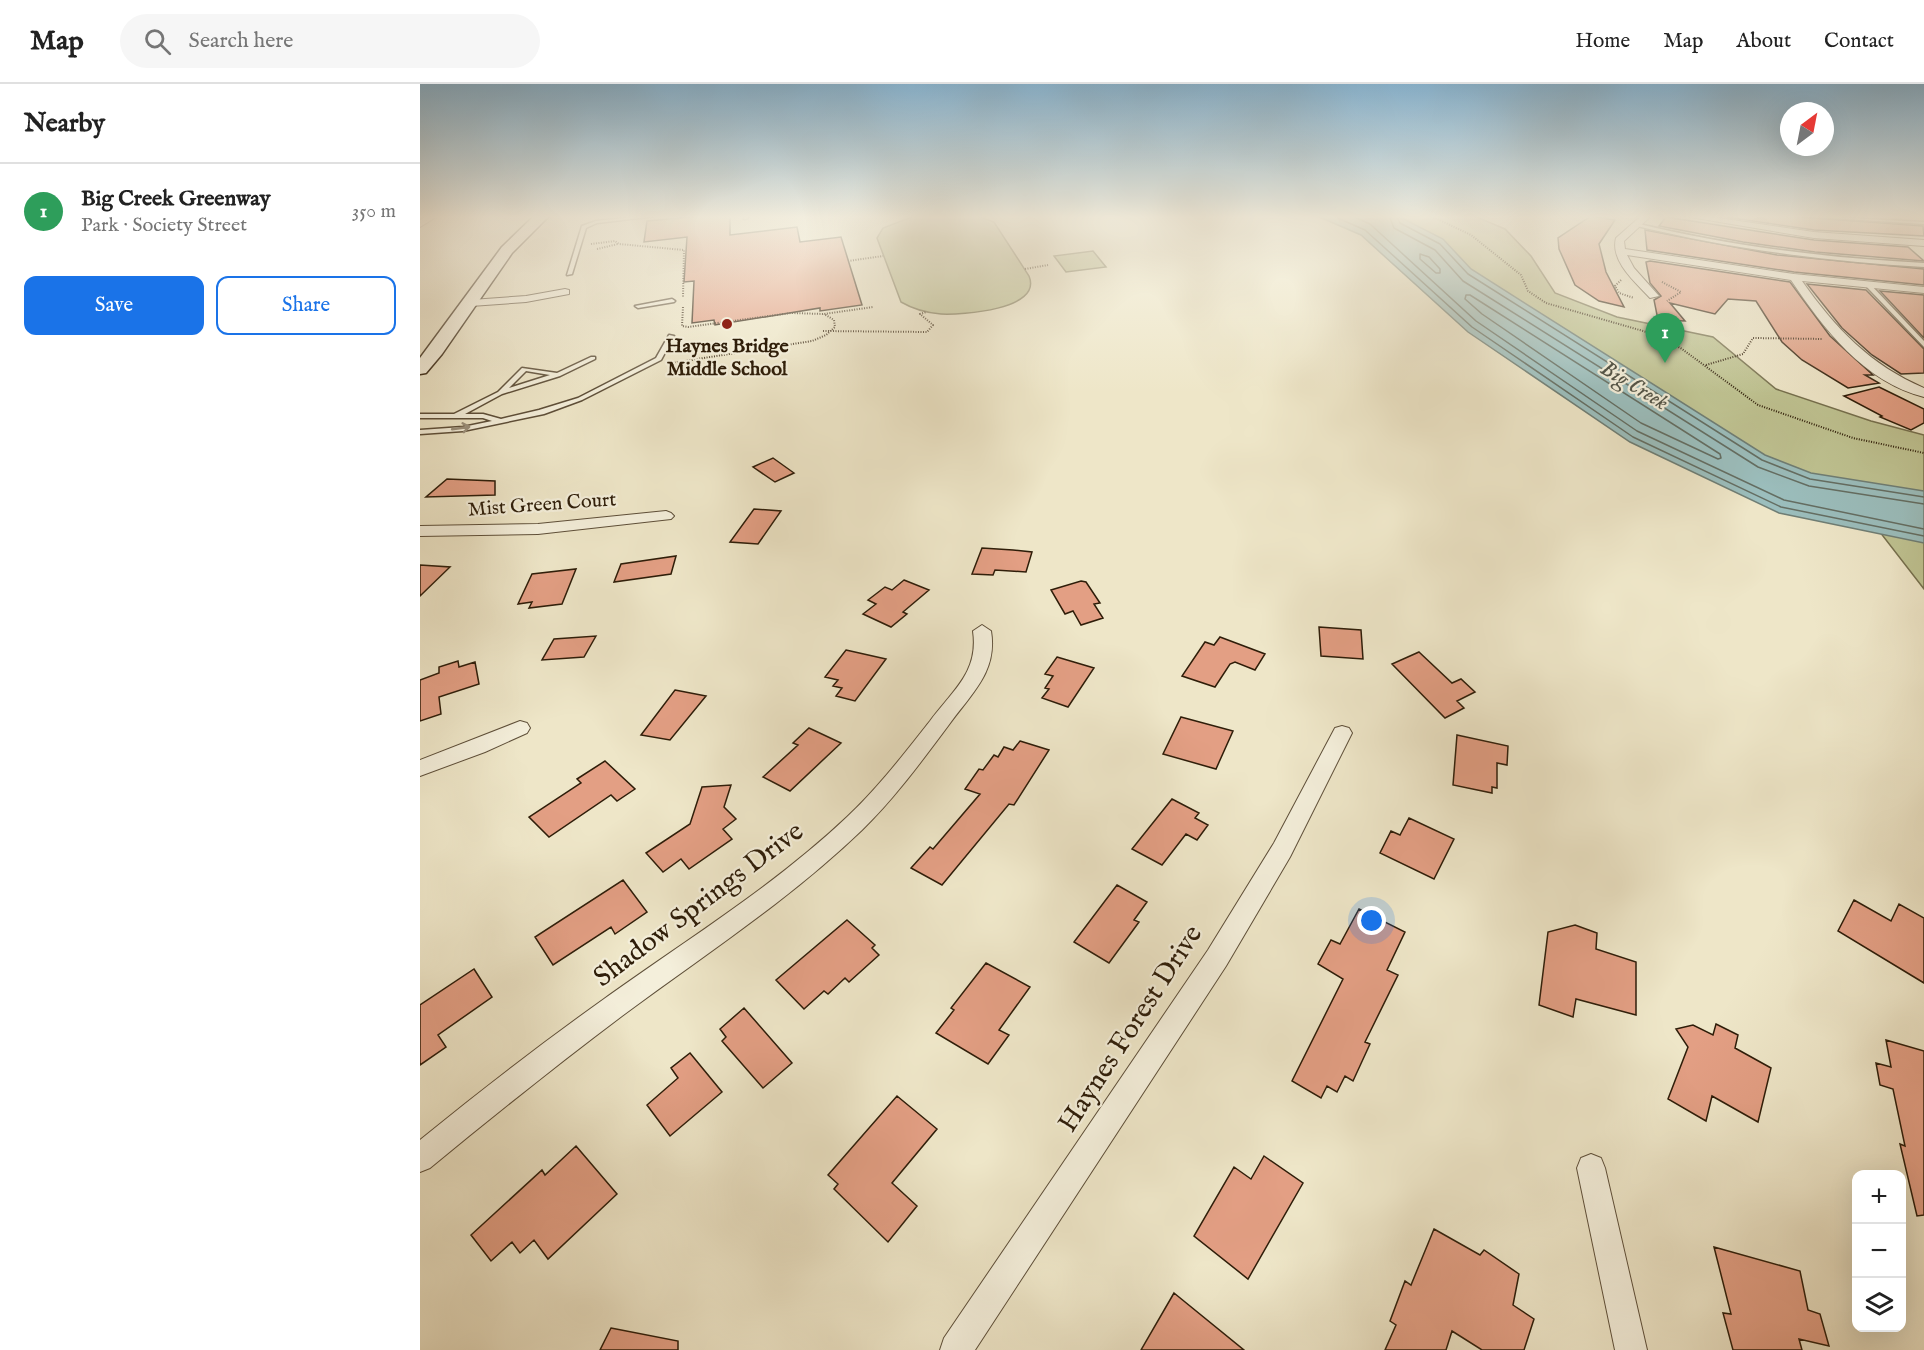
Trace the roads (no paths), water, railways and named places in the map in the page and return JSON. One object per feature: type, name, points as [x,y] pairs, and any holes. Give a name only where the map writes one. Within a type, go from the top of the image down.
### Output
[{"type":"main road","points":[[420,369],[438,350],[491,275]]},
{"type":"street","points":[[1635,275],[1657,299]]},
{"type":"street","points":[[1781,275],[1924,290]]},
{"type":"street","points":[[1794,277],[1826,325],[1840,340],[1868,363],[1924,393]]},
{"type":"street","points":[[482,288],[540,295]]},
{"type":"street","points":[[471,303],[526,299],[565,292]]},
{"type":"street","name":"Mist Green Court","points":[[420,531],[538,529],[666,516]]},
{"type":"street","name":"Shadow Springs Drive","points":[[420,1158],[498,1094],[614,1006],[770,897],[855,823],[904,769],[978,672],[985,650],[982,632]]},
{"type":"street","points":[[420,768],[478,747],[520,728]]},
{"type":"street","name":"Haynes Forest Drive","points":[[956,1350],[1217,958],[1282,850],[1342,733]]},
{"type":"street","points":[[1591,1168],[1631,1350]]},
{"type":"lane","points":[[1868,285],[1924,345]]},
{"type":"lane","points":[[638,306],[672,301]]},
{"type":"lane","points":[[420,432],[463,429],[580,399],[659,359],[671,336]]},
{"type":"lane","points":[[455,416],[500,393],[558,375],[593,358]]},
{"type":"lane","points":[[500,393],[524,369],[558,375]]},
{"type":"lane","points":[[420,416],[483,416],[501,420]]},
{"type":"water","name":"Big Creek","points":[[1405,275],[1481,275],[1765,455],[1811,473],[1924,491],[1924,543],[1779,513],[1630,442],[1468,332]]},
{"type":"place","name":"Haynes Bridge Middle School","points":[[727,324]]},
{"type":"place","name":"Big Creek Greenway","points":[[1665,363]]}]
